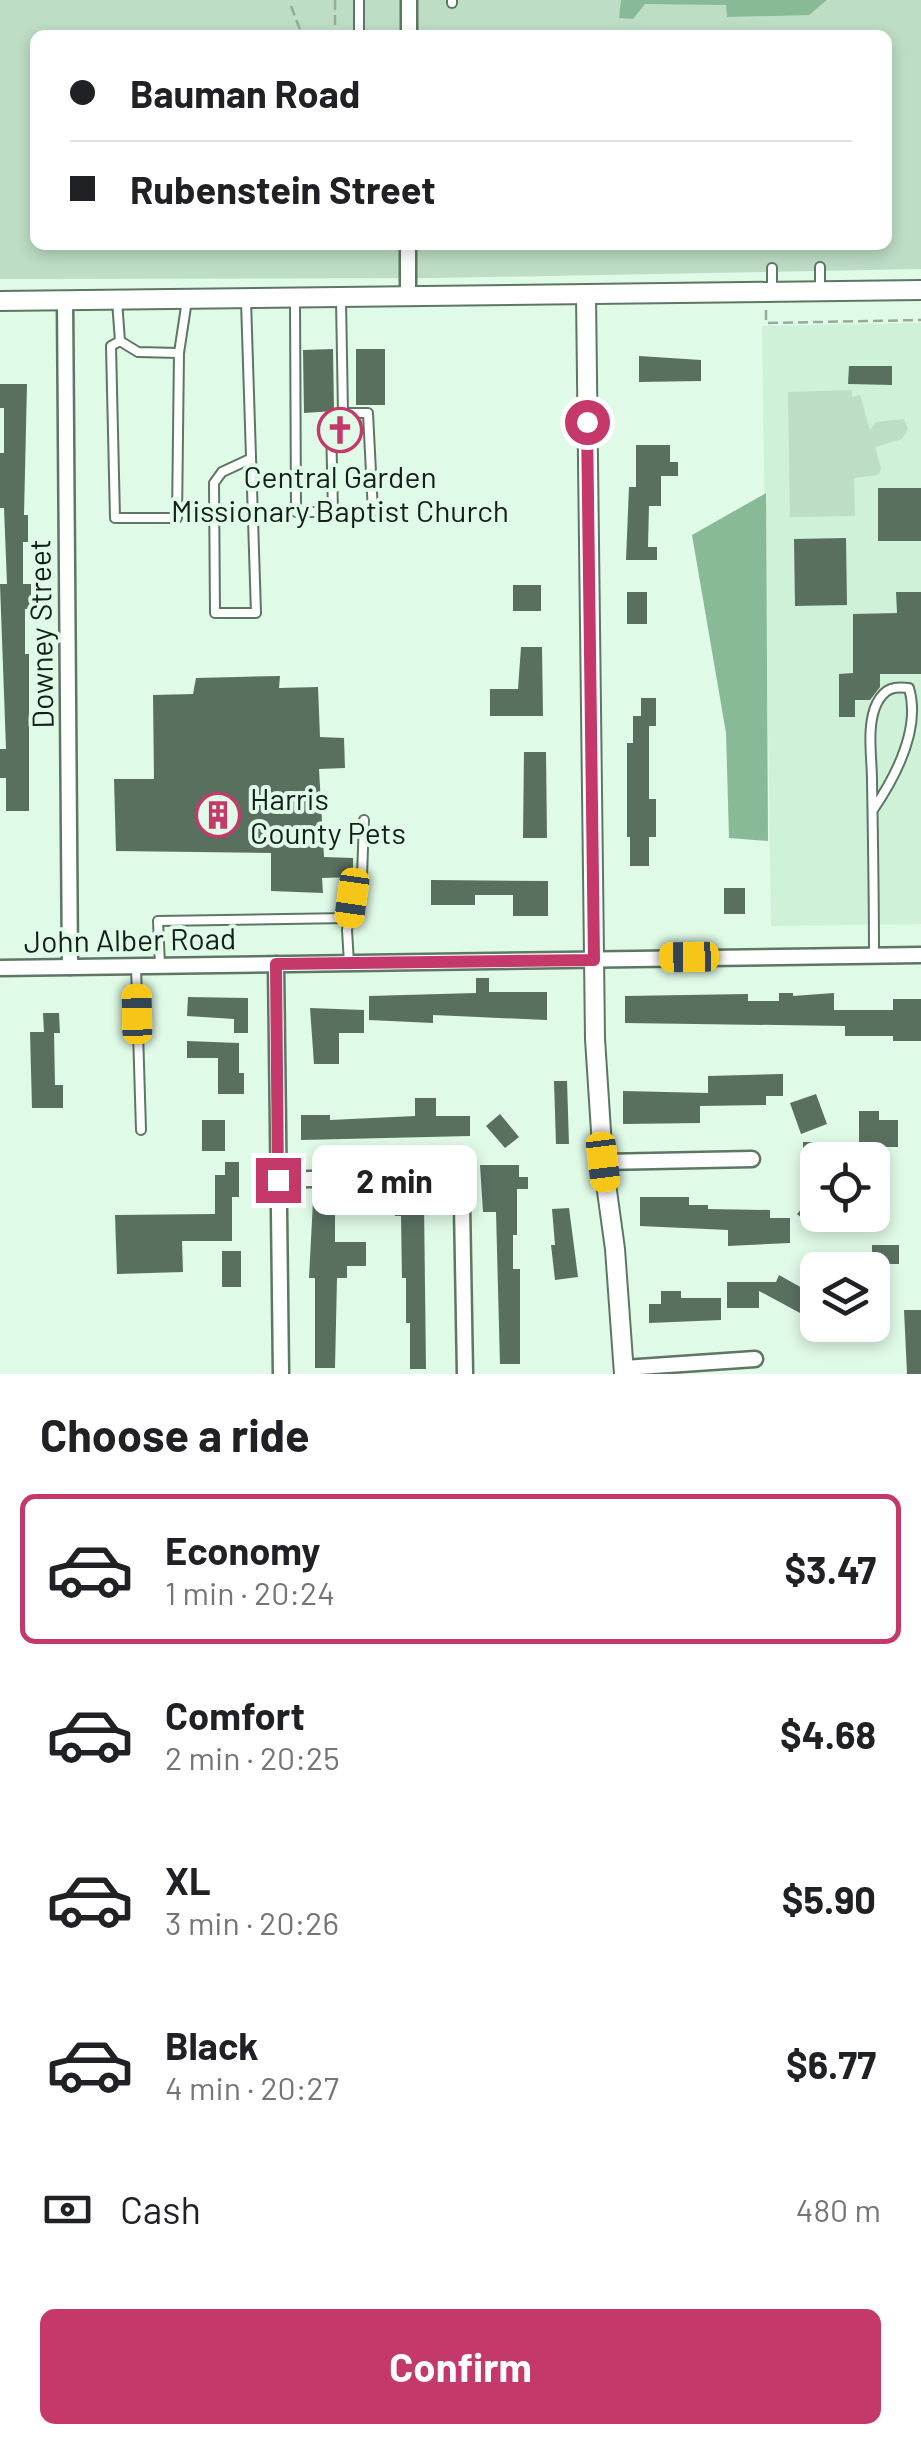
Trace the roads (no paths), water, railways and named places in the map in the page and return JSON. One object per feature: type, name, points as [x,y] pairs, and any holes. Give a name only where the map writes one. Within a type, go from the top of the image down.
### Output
[{"type":"street","points":[[409,0],[409,30]]},
{"type":"street","points":[[408,250],[408,294]]},
{"type":"street","points":[[0,301],[408,294],[769,298],[820,292],[921,290]]},
{"type":"street","points":[[586,295],[594,960],[603,1162],[615,1248],[624,1371],[755,1359]]},
{"type":"street","name":"Downey Street","points":[[64,300],[70,966]]},
{"type":"street","name":"John Alber Road","points":[[0,968],[921,954]]},
{"type":"street","points":[[276,964],[281,1374]]},
{"type":"street","points":[[603,1162],[752,1159]]},
{"type":"street","points":[[278,1180],[436,1175],[457,1186],[462,1205],[464,1374]]},
{"type":"lane","points":[[359,0],[359,30]]},
{"type":"lane","points":[[769,298],[772,268]]},
{"type":"lane","points":[[820,268],[820,292]]},
{"type":"lane","points":[[341,295],[342,414]]},
{"type":"lane","points":[[246,296],[256,613],[216,613],[214,483],[222,472],[250,459]]},
{"type":"lane","points":[[295,296],[296,512],[333,512],[372,512],[368,412],[342,414],[331,424],[333,512]]},
{"type":"lane","points":[[120,341],[111,346],[115,518],[177,518],[179,352],[188,298]]},
{"type":"lane","points":[[117,300],[120,341]]},
{"type":"lane","points":[[120,341],[138,352],[179,352]]},
{"type":"lane","points":[[872,810],[918,742],[918,698],[909,688],[894,686],[886,690],[876,704],[872,726],[872,810],[874,955]]},
{"type":"lane","points":[[348,963],[352,898],[362,876],[364,820]]},
{"type":"lane","points":[[160,965],[158,921],[349,918]]},
{"type":"lane","points":[[136,966],[141,1130]]},
{"type":"place","name":"Central Garden Missionary Baptist Church","points":[[340,430]]},
{"type":"place","name":"Harris County Pets","points":[[218,815]]}]
